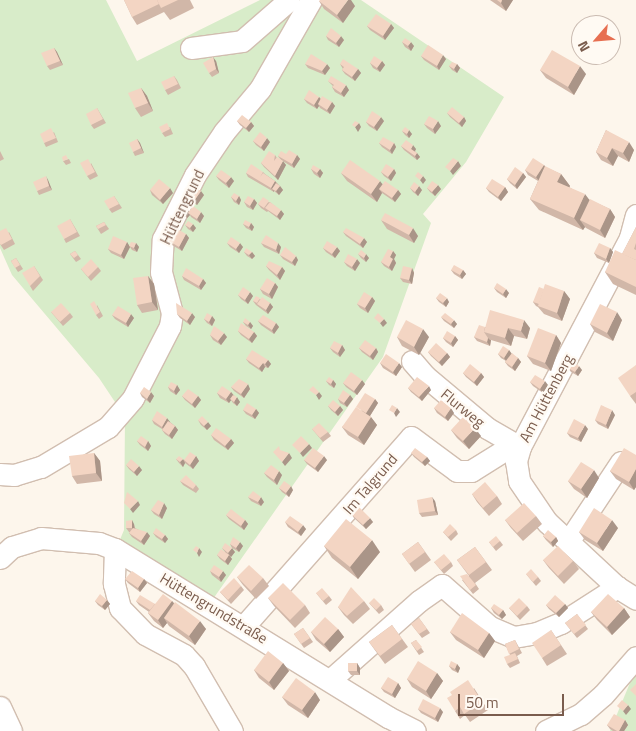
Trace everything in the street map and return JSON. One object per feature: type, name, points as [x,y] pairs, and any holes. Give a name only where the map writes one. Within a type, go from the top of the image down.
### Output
[{"type":"street","points":[[191,48],[242,42],[289,0]]},
{"type":"street","name":"Hüttengrund","points":[[0,474],[14,475],[41,467],[108,427],[134,398],[170,326],[172,313],[161,272],[163,240],[195,175],[224,132],[260,89],[311,0]]},
{"type":"street","name":"Am Hüttenberg","points":[[636,215],[630,238],[520,446],[516,460],[519,481],[547,522],[617,587],[636,599]]},
{"type":"street","name":"Flurweg","points":[[412,361],[425,376],[487,428],[520,446]]},
{"type":"street","name":"Im Talgrund","points":[[244,626],[411,437],[457,472],[470,471],[504,450],[520,446]]},
{"type":"street","points":[[568,542],[621,462]]},
{"type":"street","name":"Hüttengrundstraße","points":[[0,558],[12,547],[41,538],[83,540],[115,548],[244,626],[388,717],[415,731]]},
{"type":"street","points":[[115,548],[114,584],[120,608],[145,634],[184,656],[194,666],[232,731]]},
{"type":"street","points":[[330,680],[419,601],[442,585],[490,627],[514,636],[537,633],[561,623],[617,587]]},
{"type":"street","points":[[546,731],[581,714],[604,696],[636,657]]},
{"type":"street","points":[[0,707],[11,731]]},
{"type":"green space","points":[[0,0],[106,0],[137,61],[260,0],[361,0],[504,97],[466,162],[423,214],[431,223],[383,357],[213,599],[119,542],[124,530],[125,417],[99,378],[12,275],[0,248]]},
{"type":"green space","points":[[636,672],[636,731],[610,731],[632,678]]},
{"type":"building","points":[[124,0],[157,0],[159,4],[132,17]]},
{"type":"building","points":[[157,0],[178,0],[161,8]]},
{"type":"building","points":[[320,0],[348,0],[337,15]]},
{"type":"building","points":[[376,14],[391,24],[383,36],[367,26]]},
{"type":"building","points":[[331,28],[341,36],[336,43],[326,36]]},
{"type":"building","points":[[405,38],[411,42],[408,46],[402,42]]},
{"type":"building","points":[[428,45],[443,55],[437,66],[421,56]]},
{"type":"building","points":[[54,48],[60,61],[47,66],[41,53]]},
{"type":"building","points":[[552,50],[571,61],[571,65],[580,66],[568,87],[540,70]]},
{"type":"building","points":[[311,54],[327,64],[322,71],[305,64]]},
{"type":"building","points":[[374,56],[382,61],[377,68],[370,63]]},
{"type":"building","points":[[213,57],[216,69],[209,73],[203,63]]},
{"type":"building","points":[[343,59],[358,69],[352,77],[342,70],[344,67],[340,64]]},
{"type":"building","points":[[452,62],[457,64],[454,69],[449,66]]},
{"type":"building","points":[[174,76],[178,84],[165,90],[161,82]]},
{"type":"building","points":[[331,76],[346,85],[341,93],[332,87],[334,85],[328,81]]},
{"type":"building","points":[[141,88],[148,103],[135,108],[128,93]]},
{"type":"building","points":[[309,90],[319,97],[314,105],[304,99]]},
{"type":"building","points":[[322,96],[332,102],[327,110],[318,104]]},
{"type":"building","points":[[452,107],[464,117],[459,123],[447,113]]},
{"type":"building","points":[[97,108],[103,119],[91,125],[86,114]]},
{"type":"building","points":[[372,111],[381,117],[374,127],[366,122]]},
{"type":"building","points":[[242,115],[251,122],[246,128],[237,121]]},
{"type":"building","points":[[429,116],[438,121],[433,129],[424,124]]},
{"type":"building","points":[[355,121],[359,123],[355,127],[352,125]]},
{"type":"building","points":[[167,123],[170,129],[162,133],[159,127]]},
{"type":"building","points":[[405,127],[409,130],[407,134],[402,131]]},
{"type":"building","points":[[51,128],[56,138],[44,143],[40,134]]},
{"type":"building","points":[[606,130],[629,142],[623,153],[612,148],[607,158],[596,152]]},
{"type":"building","points":[[260,132],[267,138],[261,147],[253,141]]},
{"type":"building","points":[[383,137],[394,143],[390,150],[379,143]]},
{"type":"building","points":[[137,139],[141,148],[133,152],[129,143]]},
{"type":"building","points":[[406,140],[413,145],[411,149],[417,153],[415,156],[401,146]]},
{"type":"building","points":[[289,150],[297,155],[292,164],[278,156],[281,151],[286,154]]},
{"type":"building","points":[[269,151],[275,155],[274,161],[277,157],[283,161],[275,176],[261,163]]},
{"type":"building","points":[[66,155],[68,159],[63,161],[62,157]]},
{"type":"building","points":[[453,158],[458,161],[450,171],[445,167]]},
{"type":"building","points":[[533,158],[544,165],[536,177],[525,170]]},
{"type":"building","points":[[88,159],[95,172],[87,176],[80,163]]},
{"type":"building","points":[[350,160],[380,181],[371,194],[341,173]]},
{"type":"building","points":[[251,164],[263,172],[260,177],[263,173],[275,181],[271,188],[246,173]]},
{"type":"building","points":[[386,164],[394,169],[388,177],[381,172]]},
{"type":"building","points":[[313,165],[320,169],[317,173],[311,169]]},
{"type":"building","points":[[545,166],[561,174],[557,182],[585,194],[574,218],[530,199]]},
{"type":"building","points":[[515,167],[523,173],[515,185],[507,179]]},
{"type":"building","points":[[221,170],[231,177],[226,183],[216,176]]},
{"type":"building","points":[[418,172],[423,176],[420,180],[415,176]]},
{"type":"building","points":[[46,176],[49,186],[37,191],[33,182]]},
{"type":"building","points":[[159,179],[170,188],[160,200],[150,190]]},
{"type":"building","points":[[492,179],[505,187],[498,197],[486,188]]},
{"type":"building","points":[[385,181],[398,190],[392,198],[379,189]]},
{"type":"building","points":[[432,181],[438,185],[432,192],[427,188]]},
{"type":"building","points":[[414,182],[419,186],[415,192],[410,188]]},
{"type":"building","points":[[276,183],[280,186],[276,191],[272,189]]},
{"type":"building","points":[[192,185],[201,191],[194,201],[185,195]]},
{"type":"building","points":[[234,193],[239,196],[236,201],[231,197]]},
{"type":"building","points":[[114,196],[119,204],[109,209],[104,201]]},
{"type":"building","points":[[248,196],[254,199],[250,206],[244,202]]},
{"type":"building","points":[[263,197],[269,201],[264,208],[258,204]]},
{"type":"building","points":[[590,199],[610,209],[600,230],[580,220]]},
{"type":"building","points":[[270,202],[281,210],[277,216],[265,208]]},
{"type":"building","points":[[182,205],[188,210],[185,214],[179,210]]},
{"type":"building","points":[[193,206],[201,212],[197,219],[188,213]]},
{"type":"building","points":[[385,213],[413,228],[409,235],[381,220]]},
{"type":"building","points":[[70,219],[77,232],[64,239],[57,226]]},
{"type":"building","points":[[245,220],[251,223],[249,227],[243,224]]},
{"type":"building","points":[[188,221],[193,224],[190,228],[185,225]]},
{"type":"building","points":[[104,222],[106,225],[98,229],[96,226]]},
{"type":"building","points":[[174,227],[186,234],[179,247],[169,241]]},
{"type":"building","points":[[636,227],[634,249],[636,250],[636,260],[622,254]]},
{"type":"building","points":[[6,228],[12,239],[1,245],[0,231]]},
{"type":"building","points":[[346,228],[364,238],[360,244],[343,232]]},
{"type":"building","points":[[266,235],[278,243],[276,250],[261,243]]},
{"type":"building","points":[[113,236],[127,242],[121,255],[108,249]]},
{"type":"building","points":[[231,237],[240,243],[236,249],[227,243]]},
{"type":"building","points":[[327,241],[337,247],[332,254],[323,248]]},
{"type":"building","points":[[131,242],[136,243],[134,248],[129,246]]},
{"type":"building","points":[[599,243],[610,248],[606,259],[594,253]]},
{"type":"building","points":[[285,247],[296,256],[292,262],[280,255]]},
{"type":"building","points":[[246,248],[252,252],[249,255],[244,252]]},
{"type":"building","points":[[388,249],[393,251],[390,257],[393,259],[389,267],[381,262]]},
{"type":"building","points":[[361,250],[366,254],[364,258],[358,254]]},
{"type":"building","points":[[615,250],[636,260],[636,287],[605,272]]},
{"type":"building","points":[[75,251],[78,255],[74,258],[70,254]]},
{"type":"building","points":[[348,254],[357,259],[352,267],[344,262]]},
{"type":"building","points":[[16,258],[20,265],[15,268],[11,261]]},
{"type":"building","points":[[91,259],[98,267],[88,277],[81,269]]},
{"type":"building","points":[[269,261],[282,267],[277,275],[266,266]]},
{"type":"building","points":[[454,265],[463,270],[460,275],[451,270]]},
{"type":"building","points":[[34,266],[40,276],[30,286],[22,273]]},
{"type":"building","points":[[403,266],[412,268],[409,280],[400,278]]},
{"type":"building","points":[[186,268],[203,279],[199,286],[182,276]]},
{"type":"building","points":[[148,276],[152,302],[137,305],[133,278]]},
{"type":"building","points":[[267,278],[275,283],[269,294],[260,289]]},
{"type":"building","points":[[497,283],[506,289],[503,294],[494,288]]},
{"type":"building","points":[[545,284],[564,291],[557,313],[538,306]]},
{"type":"building","points":[[243,287],[250,292],[245,300],[238,295]]},
{"type":"building","points":[[539,287],[544,289],[539,304],[533,302]]},
{"type":"building","points":[[364,292],[372,297],[365,308],[357,304]]},
{"type":"building","points":[[440,293],[447,298],[443,303],[436,298]]},
{"type":"building","points":[[256,296],[260,298],[257,303],[253,301]]},
{"type":"building","points":[[262,297],[270,303],[266,310],[257,304]]},
{"type":"building","points":[[94,301],[100,312],[96,315],[90,304]]},
{"type":"building","points":[[61,303],[70,313],[60,322],[51,312]]},
{"type":"building","points":[[176,303],[192,313],[187,321],[177,314]]},
{"type":"building","points":[[600,304],[617,312],[607,333],[590,324]]},
{"type":"building","points":[[118,306],[131,314],[126,323],[112,315]]},
{"type":"building","points":[[490,310],[524,320],[521,331],[508,328],[505,338],[484,332]]},
{"type":"building","points":[[207,313],[212,316],[209,322],[204,319]]},
{"type":"building","points":[[378,313],[384,319],[380,323],[374,318]]},
{"type":"building","points":[[445,313],[454,320],[451,324],[441,317]]},
{"type":"building","points":[[263,315],[276,323],[272,330],[258,321]]},
{"type":"building","points":[[245,318],[250,322],[248,325],[243,322]]},
{"type":"building","points":[[406,320],[423,329],[414,347],[397,337]]},
{"type":"building","points":[[241,323],[254,332],[249,339],[238,331]]},
{"type":"building","points":[[479,325],[485,327],[484,332],[488,338],[487,342],[474,337]]},
{"type":"building","points":[[214,326],[224,333],[218,341],[210,335]]},
{"type":"building","points":[[538,328],[556,335],[545,363],[527,356]]},
{"type":"building","points":[[447,331],[455,336],[451,343],[443,338]]},
{"type":"building","points":[[365,340],[376,348],[370,356],[359,348]]},
{"type":"building","points":[[334,341],[342,345],[338,353],[330,348]]},
{"type":"building","points":[[436,343],[447,353],[439,362],[428,352]]},
{"type":"building","points":[[503,346],[509,350],[504,358],[498,354]]},
{"type":"building","points":[[252,350],[268,360],[259,368],[246,359]]},
{"type":"building","points":[[512,353],[518,358],[512,367],[505,362]]},
{"type":"building","points":[[386,354],[399,363],[393,372],[380,363]]},
{"type":"building","points":[[572,362],[579,366],[575,372],[568,368]]},
{"type":"building","points":[[470,364],[481,373],[474,382],[463,373]]},
{"type":"building","points":[[636,365],[636,392],[630,396],[618,378]]},
{"type":"building","points":[[351,372],[362,380],[354,391],[343,383]]},
{"type":"building","points":[[535,375],[545,381],[540,389],[530,382]]},
{"type":"building","points":[[329,377],[333,380],[331,384],[326,381]]},
{"type":"building","points":[[417,377],[429,386],[419,397],[408,388]]},
{"type":"building","points":[[239,379],[248,384],[241,394],[231,387]]},
{"type":"building","points":[[171,382],[177,385],[174,391],[168,387]]},
{"type":"building","points":[[222,386],[231,392],[226,399],[217,393]]},
{"type":"building","points":[[313,386],[319,392],[316,395],[309,390]]},
{"type":"building","points":[[144,387],[151,392],[147,399],[140,393]]},
{"type":"building","points":[[188,389],[198,396],[192,404],[182,396]]},
{"type":"building","points":[[343,390],[350,395],[344,403],[338,399]]},
{"type":"building","points":[[365,393],[375,399],[366,413],[356,407]]},
{"type":"building","points":[[233,395],[237,397],[234,402],[230,399]]},
{"type":"building","points":[[333,400],[340,406],[335,412],[328,406]]},
{"type":"building","points":[[441,400],[451,408],[445,417],[434,408]]},
{"type":"building","points":[[247,403],[256,409],[252,415],[243,410]]},
{"type":"building","points":[[392,405],[397,408],[394,413],[389,410]]},
{"type":"building","points":[[601,405],[612,410],[606,425],[595,420]]},
{"type":"building","points":[[356,407],[371,417],[358,437],[342,427]]},
{"type":"building","points":[[157,411],[167,418],[162,427],[152,420]]},
{"type":"building","points":[[202,416],[208,422],[204,426],[198,420]]},
{"type":"building","points":[[463,417],[475,428],[463,441],[451,430]]},
{"type":"building","points":[[574,419],[585,425],[578,438],[567,433]]},
{"type":"building","points":[[168,421],[175,426],[169,435],[162,430]]},
{"type":"building","points":[[319,423],[328,432],[320,438],[312,429]]},
{"type":"building","points":[[216,428],[231,439],[225,446],[211,435]]},
{"type":"building","points":[[141,436],[148,441],[145,447],[137,441]]},
{"type":"building","points":[[301,436],[309,444],[300,453],[292,445]]},
{"type":"building","points":[[279,446],[280,450],[289,453],[282,462],[273,452]]},
{"type":"building","points":[[313,448],[324,456],[315,468],[304,460]]},
{"type":"building","points":[[415,448],[427,457],[422,462],[411,453]]},
{"type":"building","points":[[624,448],[636,455],[636,469],[629,482],[610,471]]},
{"type":"building","points":[[190,452],[196,456],[190,465],[184,460]]},
{"type":"building","points":[[94,453],[96,473],[72,476],[69,456]]},
{"type":"building","points":[[179,456],[183,459],[180,462],[176,459]]},
{"type":"building","points":[[131,459],[139,466],[134,472],[126,465]]},
{"type":"building","points":[[581,462],[594,470],[581,489],[568,481]]},
{"type":"building","points":[[271,465],[279,471],[274,480],[264,473]]},
{"type":"building","points":[[186,475],[196,485],[193,489],[180,481]]},
{"type":"building","points":[[284,481],[291,486],[286,493],[279,488]]},
{"type":"building","points":[[485,482],[497,496],[483,508],[472,494]]},
{"type":"building","points":[[253,491],[261,497],[258,502],[248,497]]},
{"type":"building","points":[[127,492],[138,501],[130,509],[124,503]]},
{"type":"building","points":[[432,497],[435,511],[419,513],[417,500]]},
{"type":"building","points":[[158,500],[164,503],[159,515],[151,510]]},
{"type":"building","points":[[524,503],[536,516],[517,533],[505,520]]},
{"type":"building","points":[[358,506],[370,518],[363,525],[351,514]]},
{"type":"building","points":[[594,508],[612,520],[597,543],[579,532]]},
{"type":"building","points":[[231,509],[245,520],[241,526],[226,515]]},
{"type":"building","points":[[290,516],[303,525],[298,532],[285,522]]},
{"type":"building","points":[[346,519],[372,540],[350,567],[324,546]]},
{"type":"building","points":[[132,520],[132,528],[126,528],[126,521]]},
{"type":"building","points":[[450,524],[456,530],[448,537],[443,532]]},
{"type":"building","points":[[133,528],[147,532],[141,541],[129,533]]},
{"type":"building","points":[[156,528],[165,535],[162,539],[153,533]]},
{"type":"building","points":[[548,530],[556,537],[551,542],[543,536]]},
{"type":"building","points":[[496,536],[500,541],[493,547],[489,542]]},
{"type":"building","points":[[233,537],[240,542],[236,548],[230,544]]},
{"type":"building","points":[[418,542],[425,552],[409,564],[402,554]]},
{"type":"building","points":[[225,543],[232,548],[228,553],[222,548]]},
{"type":"building","points":[[196,546],[199,548],[197,553],[193,550]]},
{"type":"building","points":[[558,546],[573,561],[558,576],[543,560]]},
{"type":"building","points":[[475,547],[486,562],[469,575],[457,560]]},
{"type":"building","points":[[221,549],[229,555],[225,561],[217,555]]},
{"type":"building","points":[[444,554],[451,562],[441,570],[434,562]]},
{"type":"building","points":[[214,565],[223,571],[219,577],[210,571]]},
{"type":"building","points":[[249,565],[263,578],[251,591],[237,577]]},
{"type":"building","points":[[531,569],[538,577],[533,582],[526,574]]},
{"type":"building","points":[[132,571],[144,579],[138,588],[125,579]]},
{"type":"building","points":[[467,574],[476,585],[470,590],[460,576]]},
{"type":"building","points":[[234,578],[241,586],[228,600],[220,592]]},
{"type":"building","points":[[283,583],[305,605],[290,620],[268,598]]},
{"type":"building","points":[[351,587],[364,601],[347,616],[338,607]]},
{"type":"building","points":[[322,588],[329,596],[323,601],[316,593]]},
{"type":"building","points":[[100,594],[107,600],[102,606],[95,601]]},
{"type":"building","points":[[163,594],[172,601],[158,620],[148,613]]},
{"type":"building","points":[[608,594],[624,608],[607,627],[591,612]]},
{"type":"building","points":[[140,595],[155,604],[150,610],[136,601]]},
{"type":"building","points":[[555,595],[565,604],[556,613],[546,605]]},
{"type":"building","points":[[374,598],[381,605],[376,610],[369,603]]},
{"type":"building","points":[[519,598],[527,606],[517,616],[509,608]]},
{"type":"building","points":[[175,602],[200,621],[189,636],[164,618]]},
{"type":"building","points":[[494,604],[503,610],[499,615],[491,608]]},
{"type":"building","points":[[462,613],[489,633],[478,650],[450,632]]},
{"type":"building","points":[[577,614],[586,625],[574,634],[565,623]]},
{"type":"building","points":[[325,617],[338,629],[324,644],[311,632]]},
{"type":"building","points":[[419,618],[427,629],[419,634],[411,624]]},
{"type":"building","points":[[392,625],[402,639],[380,656],[369,642]]},
{"type":"building","points":[[303,628],[310,638],[301,644],[294,634]]},
{"type":"building","points":[[551,630],[561,645],[542,658],[532,643]]},
{"type":"building","points":[[416,640],[422,647],[417,651],[411,643]]},
{"type":"building","points":[[515,640],[519,649],[509,654],[505,644]]},
{"type":"building","points":[[268,651],[283,663],[269,682],[254,670]]},
{"type":"building","points":[[515,653],[518,659],[507,664],[504,657]]},
{"type":"building","points":[[418,661],[437,673],[426,691],[407,679]]},
{"type":"building","points":[[451,661],[457,664],[455,669],[449,666]]},
{"type":"building","points":[[348,663],[357,663],[357,671],[348,671]]},
{"type":"building","points":[[388,677],[398,683],[392,694],[381,688]]},
{"type":"building","points":[[296,678],[315,692],[302,710],[282,697]]},
{"type":"building","points":[[468,680],[482,702],[464,714],[460,707],[455,711],[447,698],[452,695],[450,692]]},
{"type":"building","points":[[636,684],[636,696],[630,690]]},
{"type":"building","points":[[423,699],[440,708],[435,718],[418,709]]},
{"type":"building","points":[[622,700],[628,705],[623,711],[617,706]]},
{"type":"building","points":[[614,714],[625,720],[619,731],[607,725]]}]
